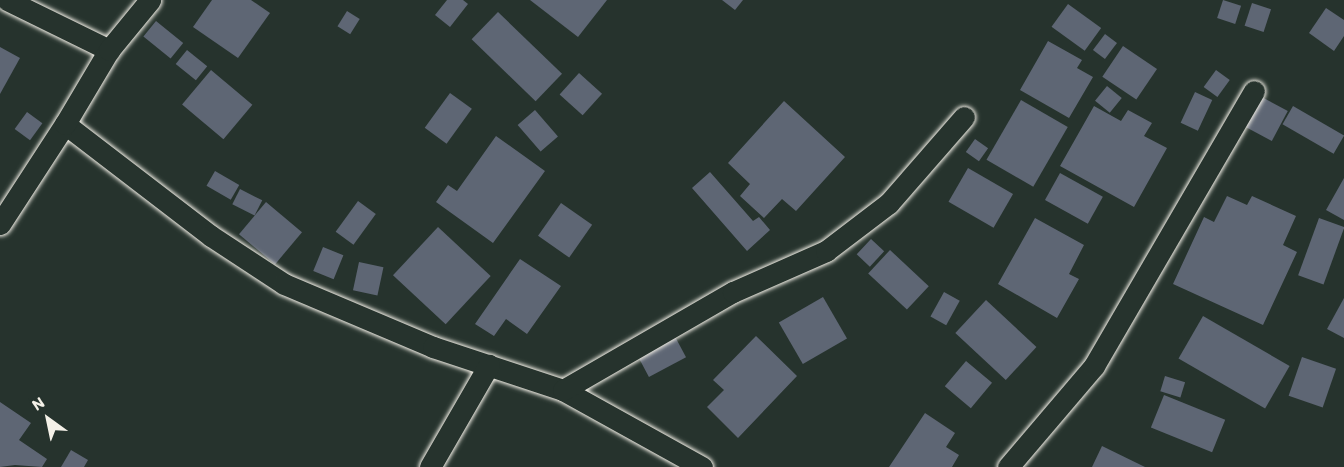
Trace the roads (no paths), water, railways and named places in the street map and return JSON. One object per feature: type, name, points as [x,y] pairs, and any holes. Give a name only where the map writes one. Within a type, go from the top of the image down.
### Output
[{"type":"street","points":[[7,0],[109,50]]},
{"type":"street","points":[[0,224],[65,124],[109,50],[150,0]]},
{"type":"street","points":[[1008,467],[1094,366],[1254,92]]},
{"type":"street","points":[[563,390],[733,292],[826,251],[890,203],[964,117]]},
{"type":"street","points":[[65,124],[211,236],[284,284],[433,347],[563,390],[702,467]]},
{"type":"street","points":[[430,467],[489,366]]}]
